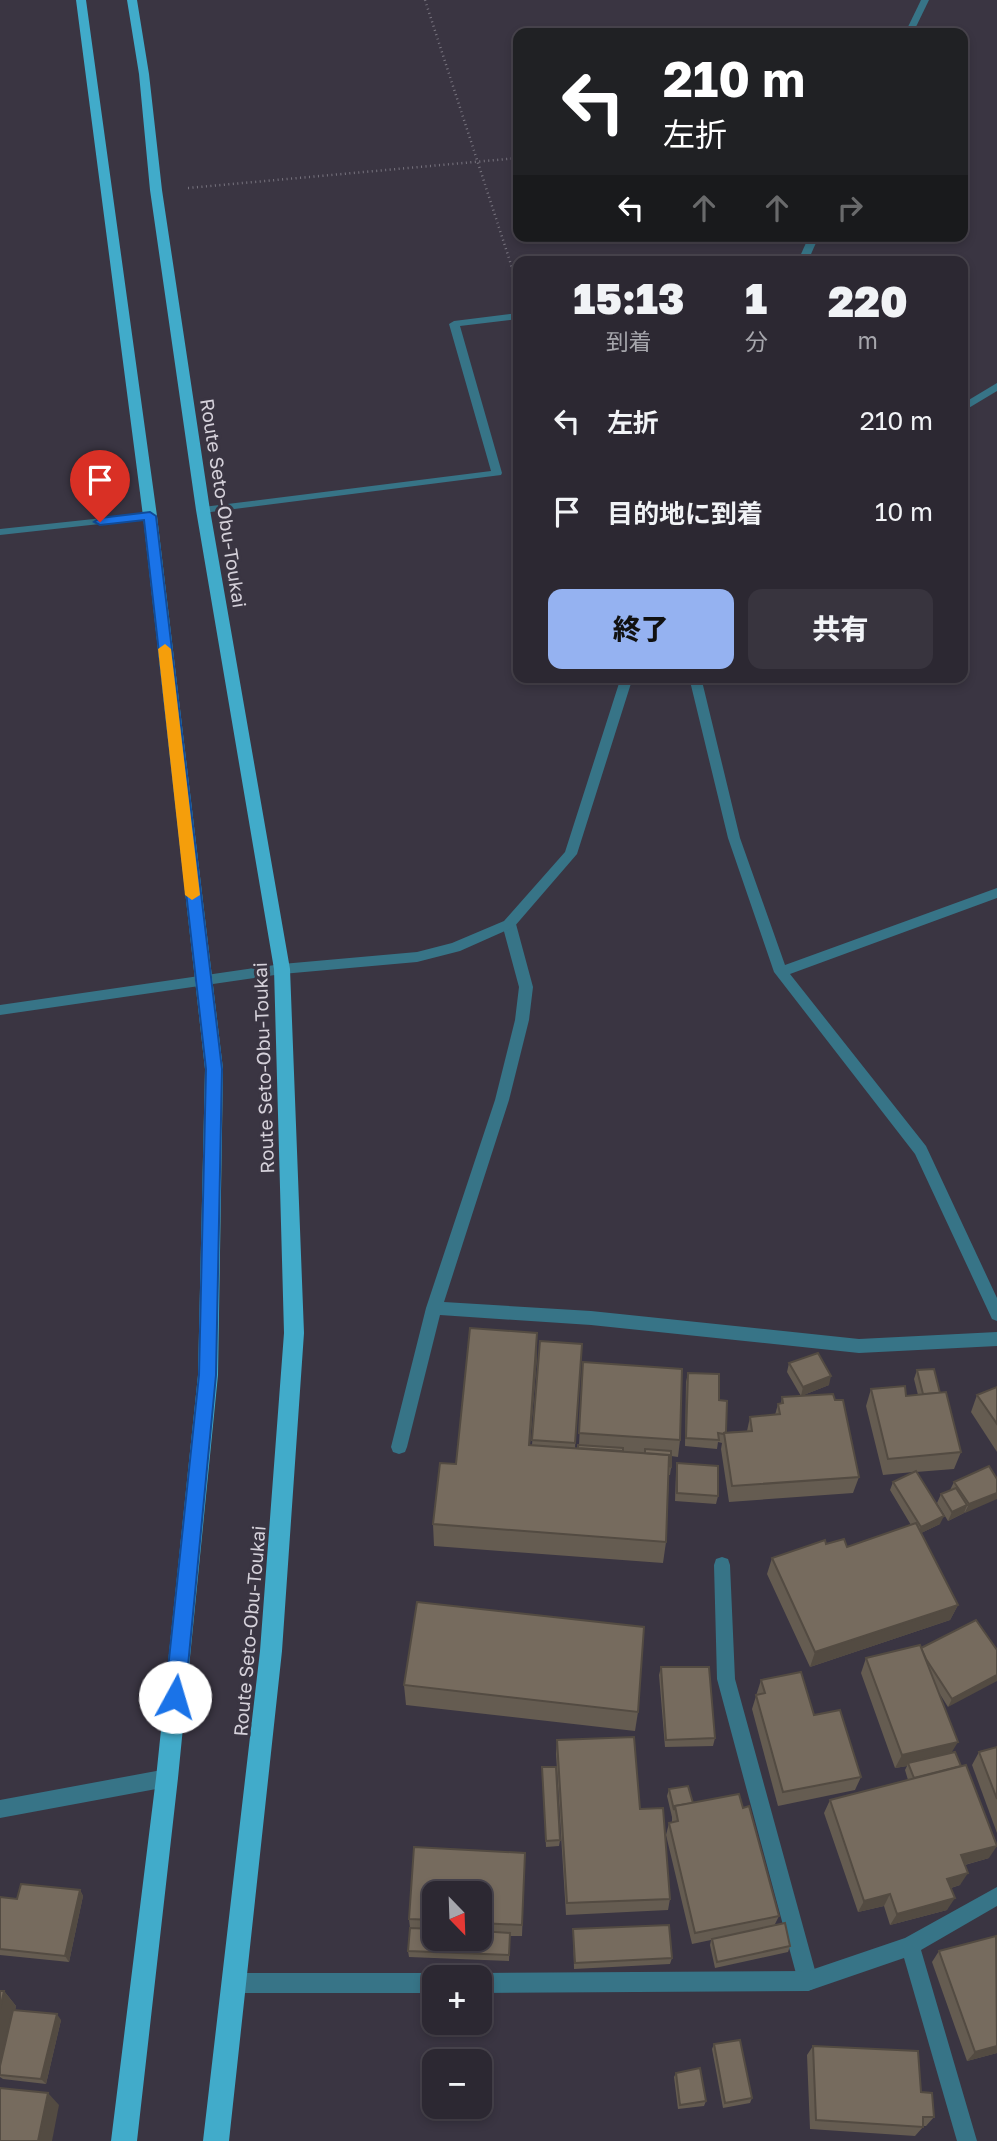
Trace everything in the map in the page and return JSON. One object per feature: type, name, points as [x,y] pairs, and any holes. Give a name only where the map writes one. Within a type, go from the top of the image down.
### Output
[{"type":"main road","points":[[81,0],[150,516],[214,1069],[208,1375],[167,1777],[124,2141]]},
{"type":"main road","name":"Route Seto-Obu-Toukai","points":[[132,0],[144,74],[156,190],[203,510],[282,969],[294,1334],[271,1651],[216,2141]]},
{"type":"street","points":[[911,28],[925,0]]},
{"type":"street","points":[[203,510],[496,473],[454,324],[513,317]]},
{"type":"street","points":[[968,405],[997,386]]},
{"type":"street","points":[[0,532],[150,516]]},
{"type":"street","points":[[0,1010],[282,969],[417,957],[455,947],[509,924],[571,854],[625,683]]},
{"type":"street","points":[[696,683],[734,838],[781,972],[921,1150],[997,1314]]},
{"type":"street","points":[[781,972],[997,893]]},
{"type":"street","points":[[399,1447],[434,1308],[502,1100],[522,1020],[526,986],[509,924]]},
{"type":"street","points":[[434,1308],[591,1318],[859,1346],[997,1339]]},
{"type":"street","points":[[722,1564],[726,1679],[808,1981]]},
{"type":"street","points":[[0,1809],[167,1777]]},
{"type":"street","points":[[492,1983],[808,1981],[910,1946],[997,1896]]},
{"type":"street","points":[[910,1946],[967,2141]]},
{"type":"street","points":[[232,1983],[422,1983]]},
{"type":"path","points":[[425,0],[475,162],[513,272]]},
{"type":"path","points":[[156,190],[513,158]]},
{"type":"building","points":[[470,1328],[537,1333],[529,1445],[669,1455],[666,1542],[433,1524],[440,1463],[456,1464]]},
{"type":"building","points":[[540,1341],[582,1344],[575,1443],[532,1440]]},
{"type":"building","points":[[818,1353],[831,1376],[803,1387],[789,1363]]},
{"type":"building","points":[[583,1362],[682,1369],[680,1440],[579,1433]]},
{"type":"building","points":[[934,1369],[940,1393],[923,1394],[917,1370]]},
{"type":"building","points":[[688,1373],[719,1374],[719,1400],[727,1401],[726,1432],[718,1433],[719,1440],[686,1438]]},
{"type":"building","points":[[905,1386],[906,1396],[946,1392],[961,1452],[888,1459],[871,1389]]},
{"type":"building","points":[[997,1387],[997,1424],[977,1395]]},
{"type":"building","points":[[833,1394],[835,1400],[843,1400],[859,1477],[732,1486],[724,1433],[752,1431],[750,1417],[780,1414],[778,1404],[783,1403],[782,1397]]},
{"type":"building","points":[[578,1445],[623,1448],[623,1451],[578,1448]]},
{"type":"building","points":[[645,1449],[671,1451],[671,1467],[669,1455],[645,1453]]},
{"type":"building","points":[[677,1463],[718,1466],[718,1496],[677,1493]]},
{"type":"building","points":[[989,1466],[997,1479],[997,1493],[969,1504],[954,1482]]},
{"type":"building","points":[[916,1471],[944,1516],[921,1527],[893,1482]]},
{"type":"building","points":[[956,1488],[967,1505],[952,1512],[941,1494]]},
{"type":"building","points":[[916,1523],[958,1605],[815,1652],[772,1558],[825,1540],[826,1544],[844,1539],[847,1547]]},
{"type":"building","points":[[417,1602],[644,1627],[638,1712],[404,1685]]},
{"type":"building","points":[[976,1620],[997,1650],[997,1675],[952,1699],[921,1648]]},
{"type":"building","points":[[920,1645],[958,1742],[902,1755],[866,1658]]},
{"type":"building","points":[[661,1667],[709,1667],[715,1738],[666,1740]]},
{"type":"building","points":[[801,1672],[814,1715],[840,1710],[861,1777],[783,1792],[756,1695],[765,1693],[761,1680]]},
{"type":"building","points":[[634,1737],[640,1809],[663,1808],[670,1899],[567,1903],[557,1740]]},
{"type":"building","points":[[997,1747],[997,1799],[979,1752]]},
{"type":"building","points":[[955,1752],[961,1766],[914,1778],[908,1763]]},
{"type":"building","points":[[966,1765],[997,1846],[961,1855],[968,1873],[947,1879],[955,1898],[897,1914],[890,1894],[864,1901],[830,1800]]},
{"type":"building","points":[[542,1767],[556,1767],[560,1840],[546,1841]]},
{"type":"building","points":[[688,1786],[693,1803],[675,1806],[674,1810],[669,1789]]},
{"type":"building","points":[[739,1794],[743,1808],[749,1806],[779,1916],[695,1933],[669,1823],[678,1821],[675,1806]]},
{"type":"building","points":[[414,1847],[525,1853],[522,1925],[492,1924],[492,1881],[422,1881],[422,1920],[409,1919]]},
{"type":"building","points":[[21,1884],[80,1890],[65,1956],[0,1949],[0,1897],[17,1899]]},
{"type":"building","points":[[785,1923],[790,1946],[717,1962],[712,1939]]},
{"type":"building","points":[[669,1925],[672,1958],[575,1963],[573,1929]]},
{"type":"building","points":[[410,1928],[422,1928],[422,1951],[492,1951],[492,1932],[510,1933],[509,1955],[408,1951]]},
{"type":"building","points":[[996,1936],[997,2046],[975,2052],[939,1951]]},
{"type":"building","points":[[0,1991],[4,1991],[0,2009]]},
{"type":"building","points":[[13,2010],[57,2014],[41,2079],[0,2075]]},
{"type":"building","points":[[740,2040],[752,2098],[725,2103],[714,2044]]},
{"type":"building","points":[[813,2046],[918,2051],[921,2092],[932,2093],[934,2117],[923,2117],[923,2127],[816,2120]]},
{"type":"building","points":[[700,2068],[706,2101],[680,2105],[676,2073]]},
{"type":"building","points":[[0,2088],[48,2093],[38,2141],[0,2141]]},
{"type":"slow traffic","points":[[165,649],[192,895]]},
{"type":"route","points":[[100,522],[150,516],[214,1069],[208,1375],[175,1697]]}]
